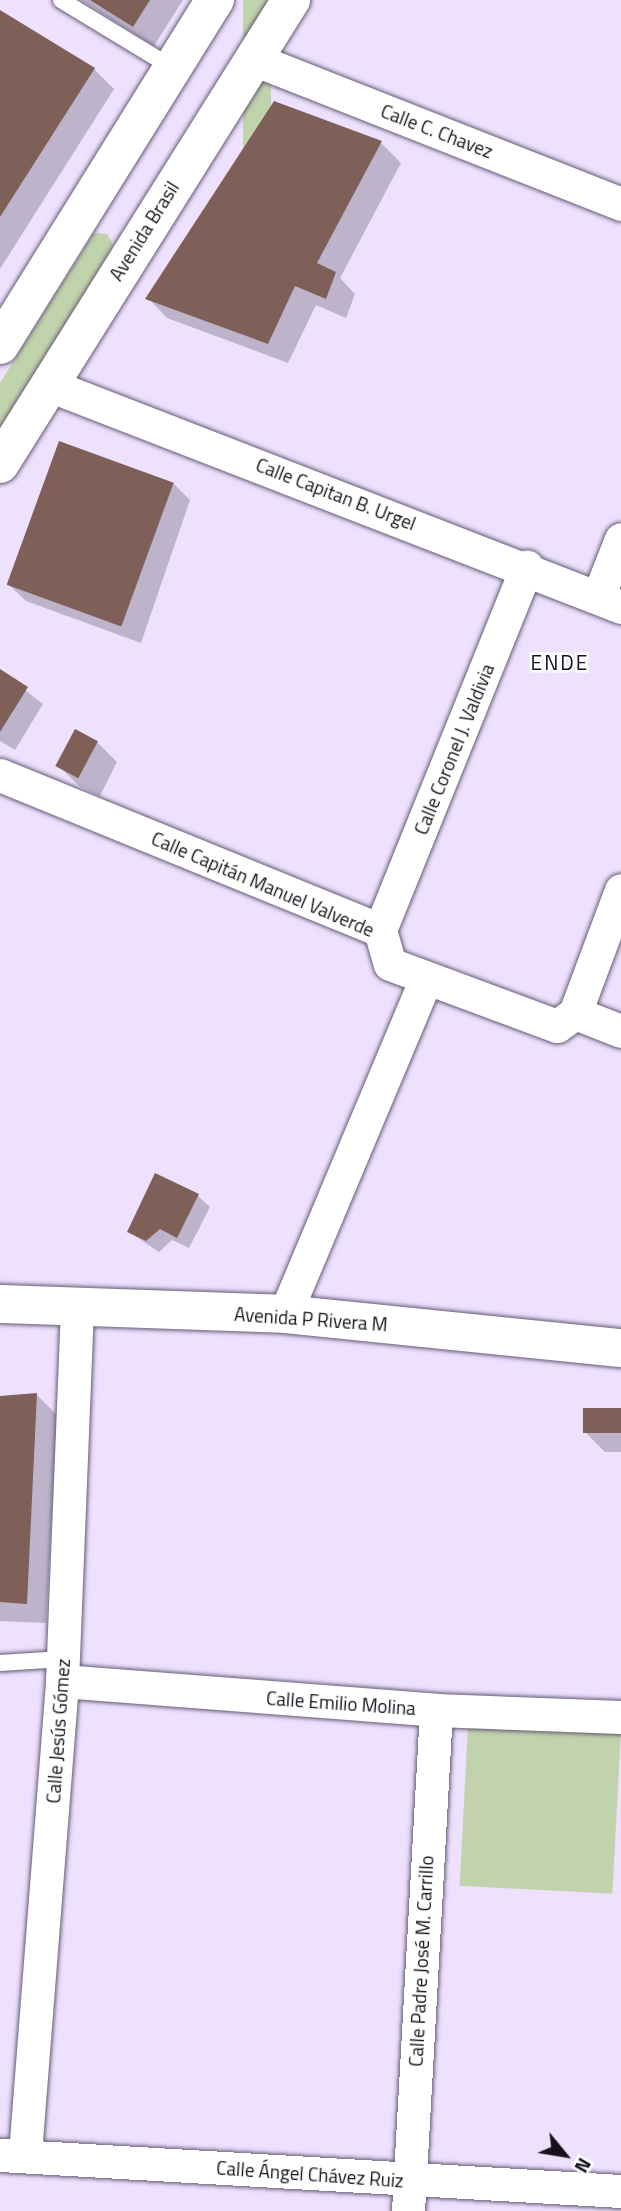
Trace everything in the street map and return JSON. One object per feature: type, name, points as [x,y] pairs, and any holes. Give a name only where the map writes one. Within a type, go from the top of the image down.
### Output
[{"type":"main road","points":[[0,345],[215,0]]},
{"type":"main road","name":"Avenida Brasil","points":[[0,464],[291,0]]},
{"type":"main road","points":[[110,171],[126,197],[144,207],[159,208]]},
{"type":"main road","points":[[82,216],[108,218],[122,229],[134,248]]},
{"type":"main road","name":"Avenida P Rivera M","points":[[0,1304],[285,1314],[621,1348]]},
{"type":"street","name":"Calle C. Chavez","points":[[253,59],[621,204]]},
{"type":"street","name":"Calle Capitan B. Urgel","points":[[49,385],[527,567],[610,602]]},
{"type":"street","points":[[610,602],[621,539]]},
{"type":"street","name":"Calle Coronel J. Valdivia","points":[[380,930],[527,567]]},
{"type":"street","name":"Calle Capitán Manuel Valverde","points":[[0,775],[380,930],[390,964],[557,1026],[575,1013]]},
{"type":"street","points":[[621,890],[575,1013],[621,1031]]},
{"type":"street","points":[[285,1314],[426,978]]},
{"type":"street","name":"Calle Jesús Gómez","points":[[13,2154],[63,1670],[78,1307]]},
{"type":"street","name":"Calle Emilio Molina","points":[[63,1670],[436,1710],[621,1717]]},
{"type":"street","name":"Calle Padre José M. Carrillo","points":[[408,2196],[436,1710]]},
{"type":"street","name":"Calle Ángel Chávez Ruiz","points":[[13,2154],[408,2196],[621,2191]]},
{"type":"lane","points":[[61,0],[173,68]]},
{"type":"lane","points":[[0,1662],[63,1670]]},
{"type":"green space","points":[[243,0],[271,0],[271,212],[243,212]]},
{"type":"green space","points":[[94,233],[107,234],[113,244],[111,253],[0,430],[0,383]]},
{"type":"green space","points":[[468,1726],[621,1734],[612,1894],[460,1886]]},
{"type":"building","points":[[90,0],[150,0],[133,27]]},
{"type":"building","points":[[0,10],[95,68],[0,217]]},
{"type":"building","points":[[274,101],[382,141],[317,263],[336,272],[326,299],[295,286],[268,344],[145,299]]},
{"type":"building","points":[[59,441],[174,483],[121,626],[7,585]]},
{"type":"building","points":[[0,669],[28,687],[0,732]]},
{"type":"building","points":[[75,729],[98,741],[78,778],[55,766]]},
{"type":"building","points":[[155,1173],[199,1194],[177,1238],[160,1229],[146,1241],[127,1232]]},
{"type":"building","points":[[37,1393],[27,1604],[0,1602],[0,1396]]},
{"type":"building","points":[[583,1408],[621,1408],[621,1433],[583,1433]]},
{"type":"district","name":"ENDE","points":[[560,662]]}]
